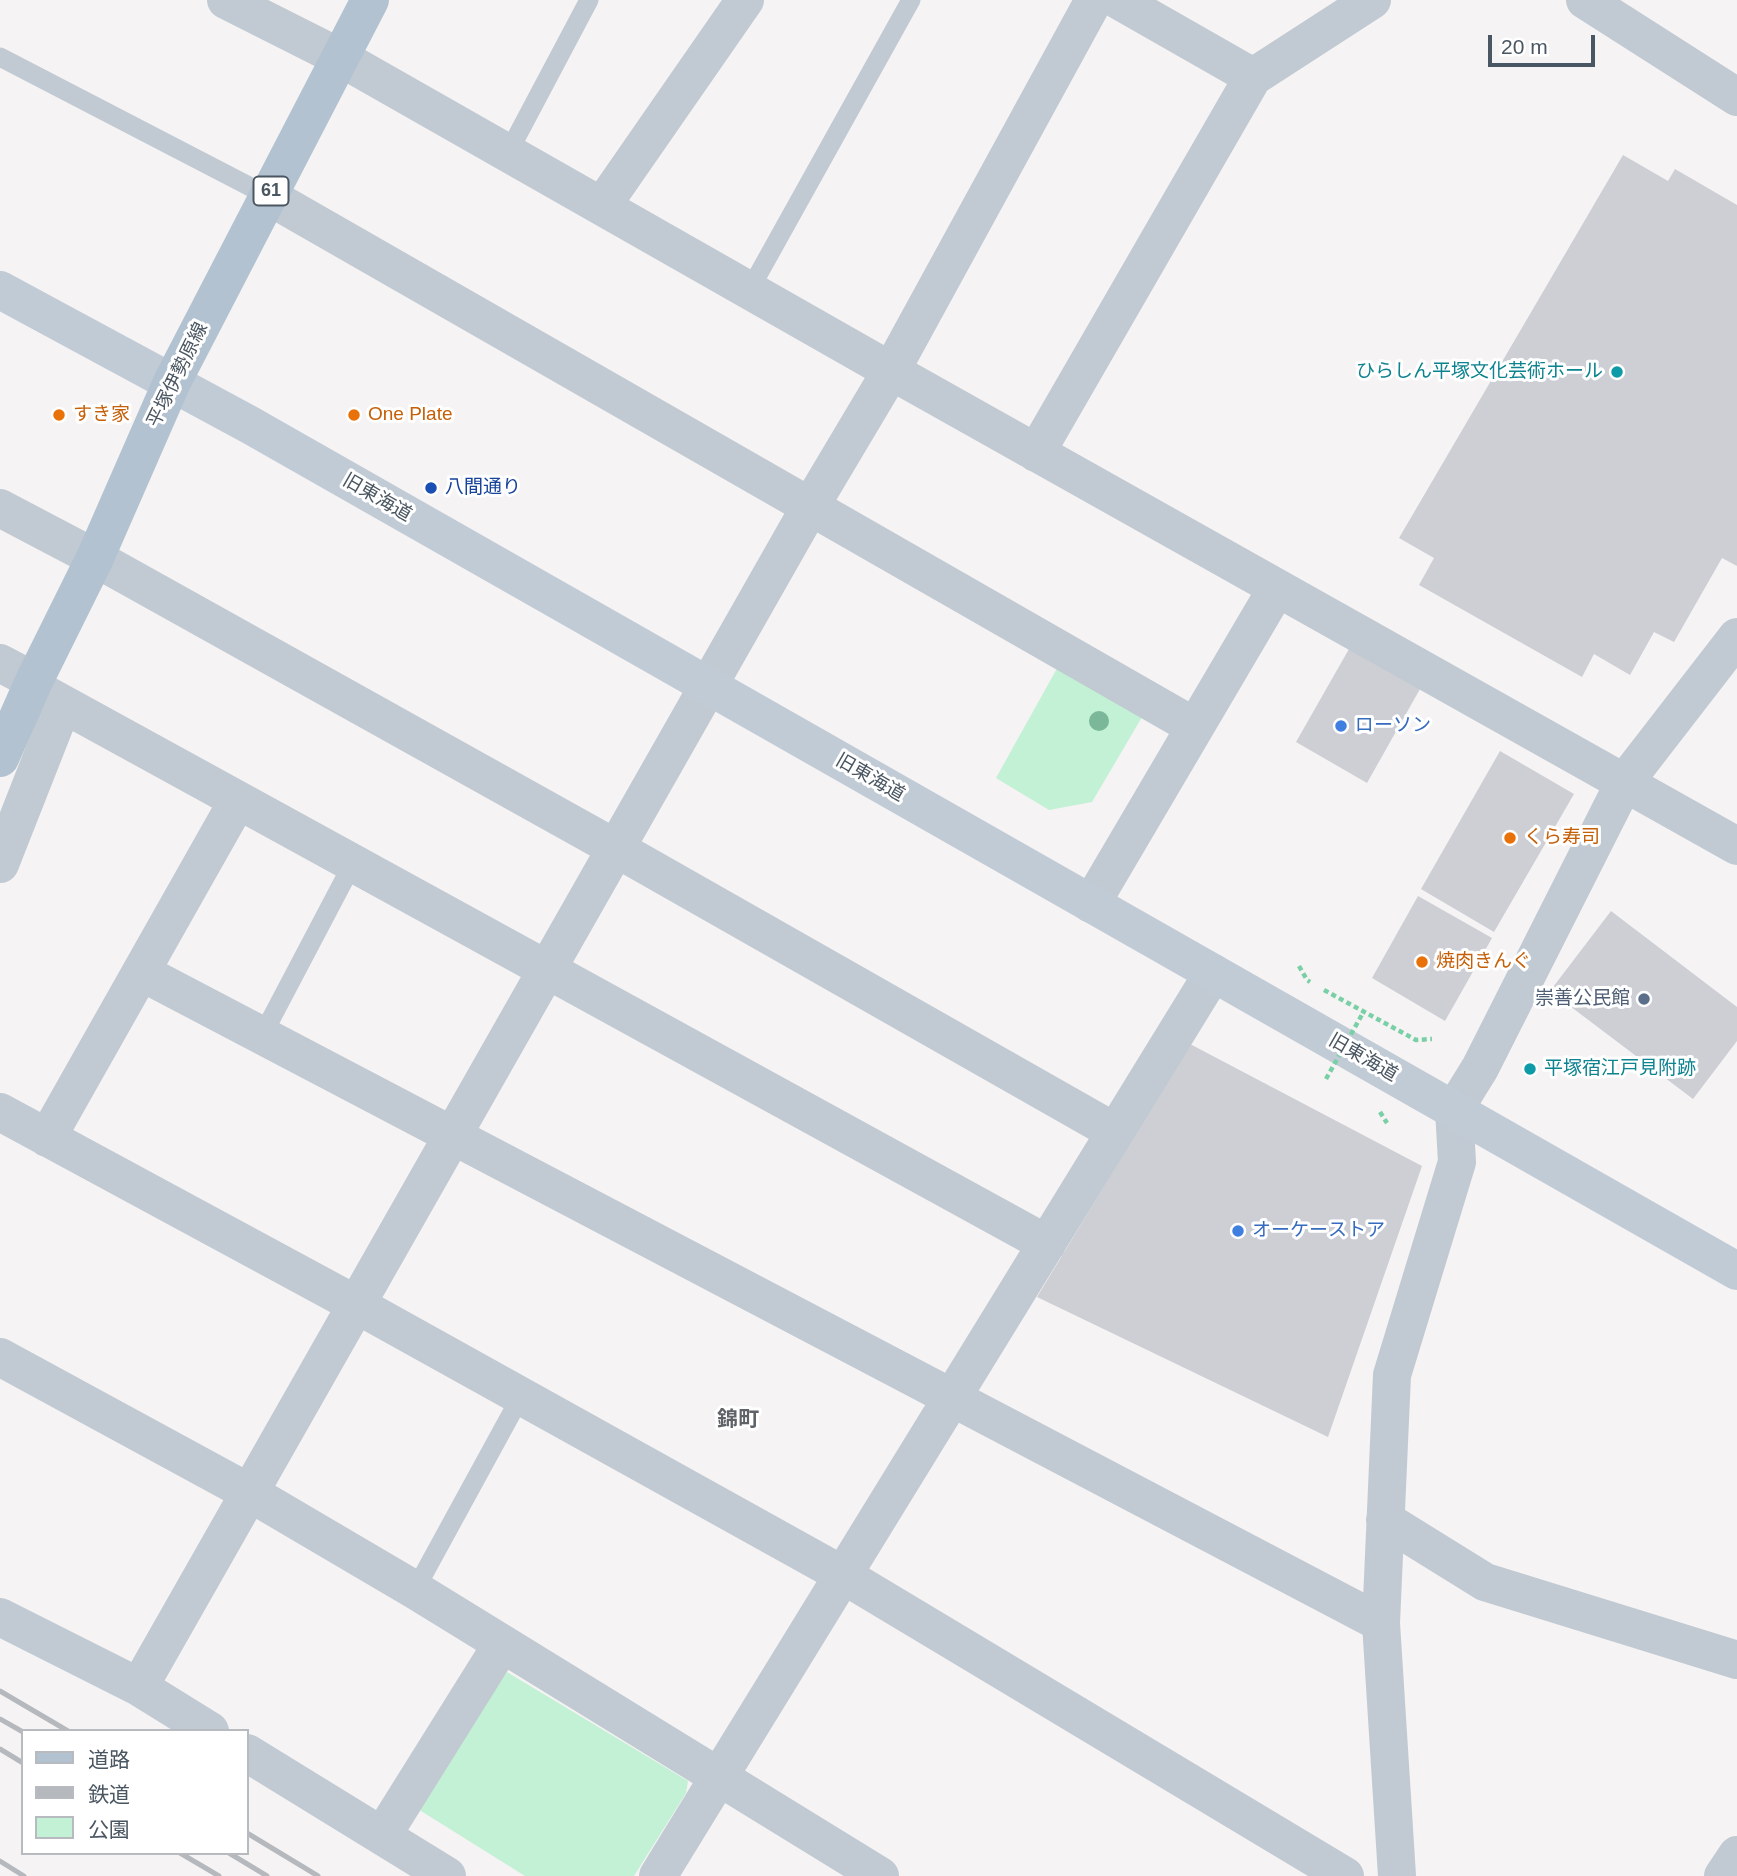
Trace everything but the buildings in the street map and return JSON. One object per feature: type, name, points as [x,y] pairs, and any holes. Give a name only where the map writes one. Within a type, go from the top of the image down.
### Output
[{"type":"main road","name":"平塚伊勢原線","points":[[0,758],[23,680],[95,558],[172,382],[370,0]]},
{"type":"street","points":[[226,0],[339,57],[1036,453],[1737,846]]},
{"type":"street","points":[[602,206],[745,0]]},
{"type":"street","points":[[139,1688],[810,507],[891,371],[1094,0]]},
{"type":"street","points":[[1118,0],[1253,77]]},
{"type":"street","points":[[1036,453],[1253,77],[1372,0]]},
{"type":"street","points":[[1585,0],[1737,97]]},
{"type":"street","points":[[268,196],[1195,727]]},
{"type":"street","name":"旧東海道","points":[[0,290],[172,382],[1737,1271]]},
{"type":"street","points":[[0,508],[95,558],[617,849],[1115,1132]]},
{"type":"street","points":[[1091,904],[1277,588]]},
{"type":"street","points":[[1397,1876],[1381,1623],[1392,1376],[1457,1162],[1454,1110],[1480,1068],[1624,783],[1737,637]]},
{"type":"street","points":[[0,864],[23,680],[1047,1244]]},
{"type":"street","points":[[47,1138],[238,800]]},
{"type":"street","points":[[141,972],[1381,1623]]},
{"type":"street","points":[[658,1876],[1213,973]]},
{"type":"street","points":[[0,1112],[357,1305],[843,1575],[1345,1876]]},
{"type":"street","points":[[0,1357],[250,1493],[415,1590],[880,1876]]},
{"type":"street","points":[[1385,1520],[1485,1582],[1737,1660]]},
{"type":"street","points":[[0,1617],[139,1688],[208,1729]]},
{"type":"street","points":[[383,1836],[502,1644]]},
{"type":"street","points":[[248,1754],[447,1876]]},
{"type":"street","points":[[1723,1876],[1737,1855]]},
{"type":"lane","points":[[508,153],[589,0]]},
{"type":"lane","points":[[749,291],[911,0]]},
{"type":"lane","points":[[0,57],[268,196]]},
{"type":"lane","points":[[262,1036],[353,863]]},
{"type":"lane","points":[[415,1590],[521,1396]]},
{"type":"path","points":[[1299,966],[1307,980],[1416,1040],[1432,1039]]},
{"type":"path","points":[[1326,1079],[1364,1011]]},
{"type":"green space","points":[[1060,663],[1145,712],[1092,802],[1049,810],[996,778]]},
{"type":"green space","points":[[507,1672],[688,1781],[686,1793],[634,1876],[525,1876],[421,1811],[418,1804]]},
{"type":"railway","points":[[0,1691],[65,1729]]},
{"type":"railway","points":[[0,1719],[21,1731]]},
{"type":"railway","points":[[0,1749],[21,1762]]},
{"type":"railway","points":[[248,1834],[318,1876]]},
{"type":"railway","points":[[183,1855],[219,1876]]},
{"type":"railway","points":[[232,1855],[267,1876]]},
{"type":"railway","points":[[0,1861],[24,1876]]},
{"type":"place","name":"ひらしん平塚文化芸術ホール","points":[[1617,372]]},
{"type":"place","name":"すき家","points":[[59,415]]},
{"type":"place","name":"One Plate","points":[[354,415]]},
{"type":"place","name":"八間通り","points":[[431,488]]},
{"type":"place","name":"ローソン","points":[[1341,726]]},
{"type":"place","name":"くら寿司","points":[[1510,838]]},
{"type":"place","name":"焼肉きんぐ","points":[[1422,962]]},
{"type":"place","name":"崇善公民館","points":[[1644,999]]},
{"type":"place","name":"平塚宿江戸見附跡","points":[[1530,1069]]},
{"type":"place","name":"オーケーストア","points":[[1238,1231]]},
{"type":"district","name":"錦町","points":[[738,1420]]}]
